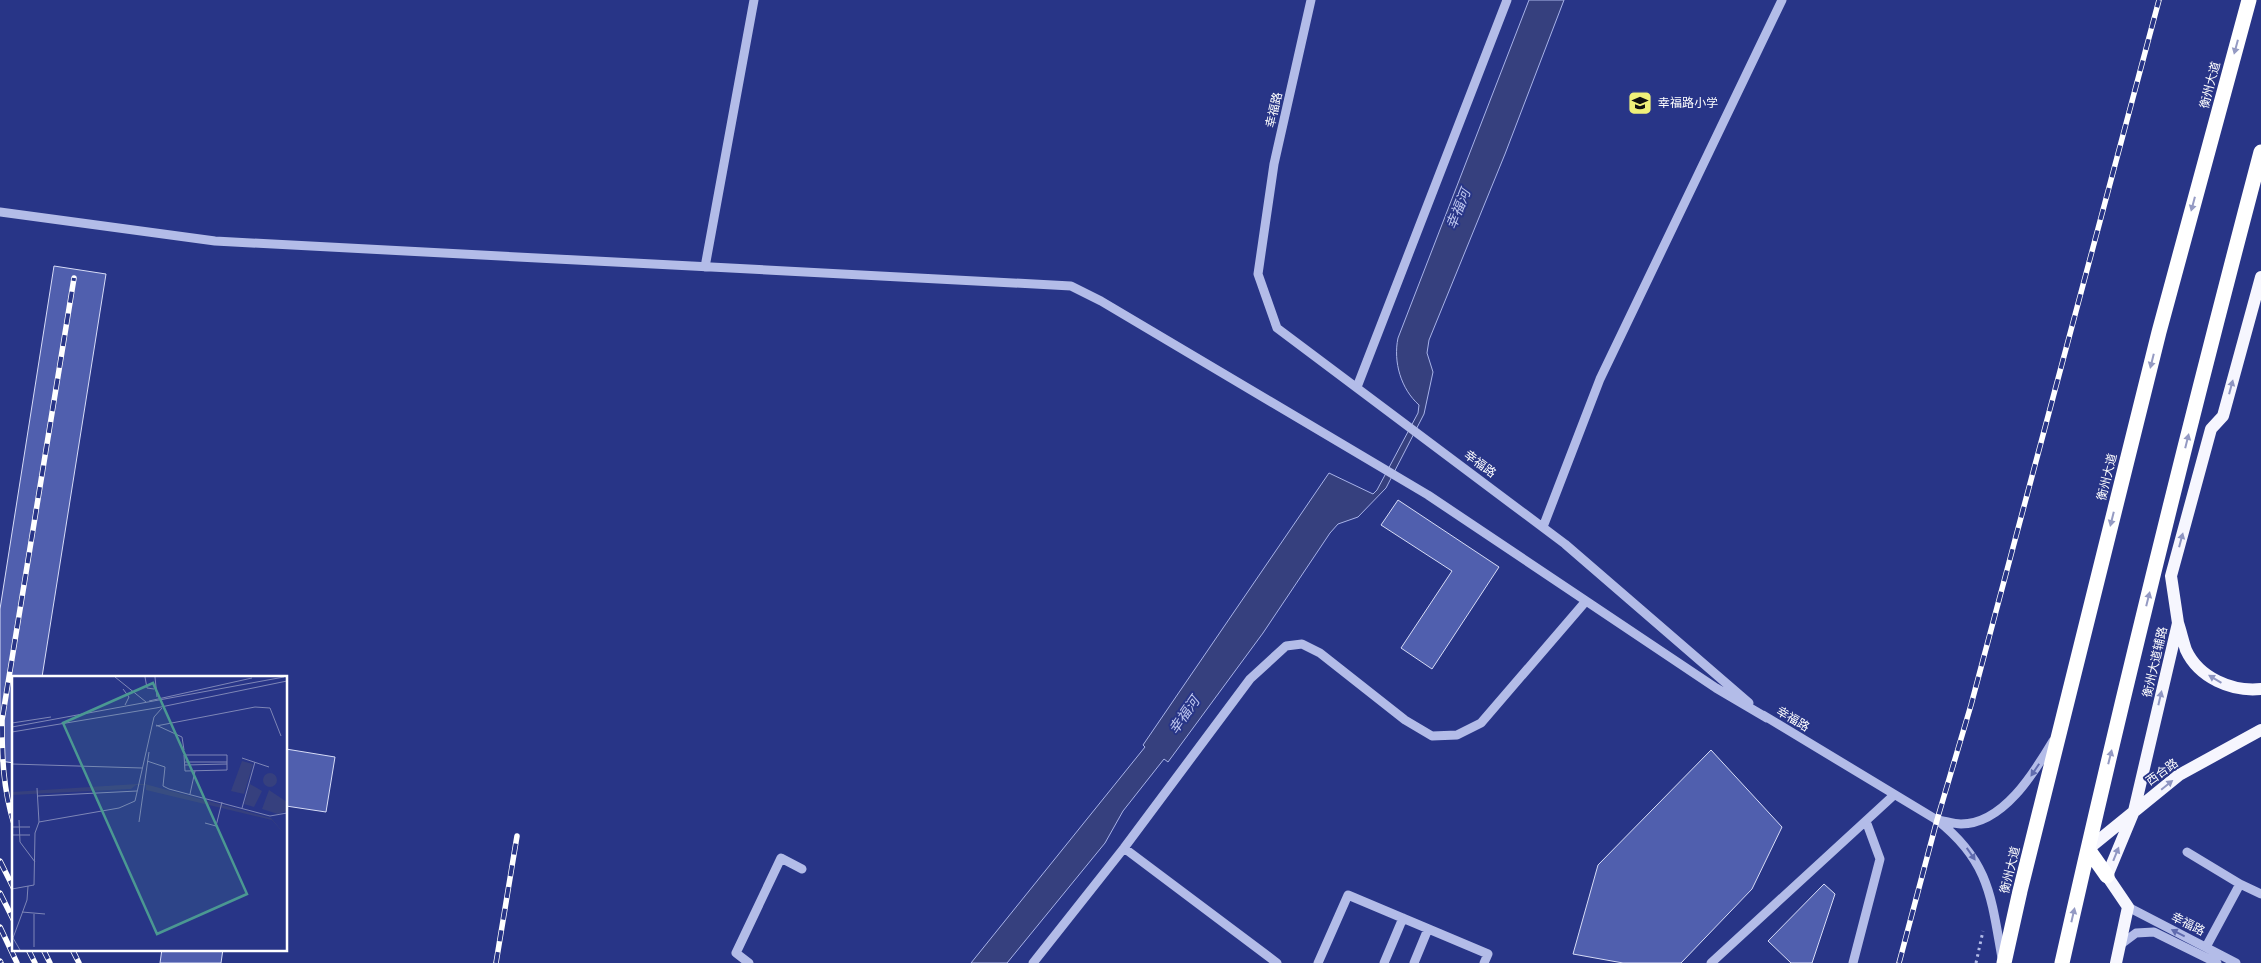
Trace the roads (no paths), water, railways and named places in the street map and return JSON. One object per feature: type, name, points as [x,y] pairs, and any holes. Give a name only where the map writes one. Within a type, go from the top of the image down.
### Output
[{"type":"highway","name":"衡州大道","points":[[2003,963],[2159,332],[2248,0]]},
{"type":"highway","points":[[2062,963],[2208,352],[2261,152]]},
{"type":"highway","points":[[2088,848],[2107,876]]},
{"type":"main road","name":"衡州大道辅路","points":[[2107,876],[2134,811],[2178,623],[2171,576],[2211,429],[2223,416],[2261,277]]},
{"type":"main road","points":[[2159,554],[2171,576]]},
{"type":"main road","points":[[2178,623],[2187,651],[2199,668],[2215,681],[2236,688],[2261,689]]},
{"type":"main road","name":"西合路","points":[[2088,848],[2179,775],[2261,730]]},
{"type":"main road","points":[[2107,876],[2128,907],[2116,963]]},
{"type":"street","points":[[705,267],[754,0]]},
{"type":"street","name":"幸福路","points":[[1311,0],[1274,164],[1258,274],[1278,328],[1565,544],[1767,718],[1937,820]]},
{"type":"street","points":[[1357,387],[1507,0]]},
{"type":"street","points":[[1543,527],[1600,379],[1782,0]]},
{"type":"street","points":[[0,212],[215,242],[1071,286],[1101,301],[1428,495],[1716,688],[1767,718]]},
{"type":"street","points":[[1032,963],[1124,848],[1250,679],[1286,646],[1302,644],[1320,653],[1405,720],[1432,736],[1457,735],[1481,723],[1586,601]]},
{"type":"street","points":[[1937,820],[1962,824],[1979,820],[2010,802],[2035,772],[2060,728]]},
{"type":"street","points":[[1711,963],[1894,795]]},
{"type":"street","points":[[1937,820],[1955,834],[1966,846],[1986,879],[1991,894],[2003,963]]},
{"type":"street","points":[[1853,963],[1880,859],[1866,821]]},
{"type":"street","points":[[1124,848],[1277,963]]},
{"type":"street","points":[[2188,852],[2240,884],[2261,894]]},
{"type":"street","points":[[749,963],[736,953],[781,858],[802,869]]},
{"type":"street","points":[[2206,947],[2240,884]]},
{"type":"street","points":[[1318,963],[1348,895],[1488,954],[1484,963]]},
{"type":"street","name":"幸福路","points":[[2128,907],[2236,963]]},
{"type":"street","points":[[1384,963],[1403,918]]},
{"type":"street","points":[[1414,963],[1428,929]]},
{"type":"street","name":"幸福路","points":[[2120,946],[2136,933],[2154,932],[2216,963]]},
{"type":"water","name":"幸福河","points":[[1529,0],[1564,0],[1505,154],[1429,340],[1427,353],[1433,372],[1424,414],[1386,488],[1358,517],[1338,524],[1330,533],[1263,633],[1168,762],[1164,759],[1123,811],[1105,843],[1007,963],[971,963],[1145,747],[1143,745],[1329,473],[1373,494],[1377,490],[1418,413],[1419,405],[1407,391],[1400,374],[1397,356],[1398,338]]},
{"type":"railway","points":[[1899,963],[1937,820],[1971,705],[2159,0]]},
{"type":"railway","points":[[12,817],[7,798],[4,773],[2,720],[74,278]]},
{"type":"railway","points":[[496,963],[517,836]]},
{"type":"railway","points":[[0,861],[12,885]]},
{"type":"railway","points":[[0,893],[12,917]]},
{"type":"railway","points":[[0,927],[17,963]]},
{"type":"railway","points":[[28,950],[35,963]]},
{"type":"railway","points":[[44,950],[50,963]]},
{"type":"railway","points":[[72,950],[79,963]]},
{"type":"place","name":"幸福路小学","points":[[1640,103]]}]
